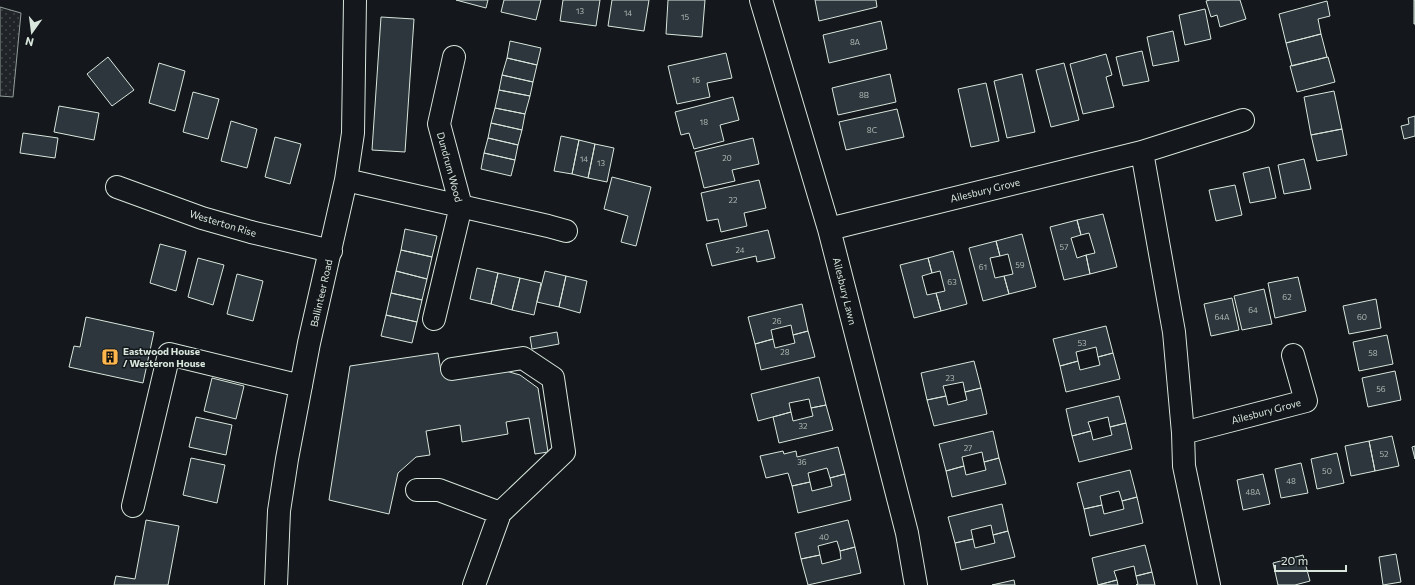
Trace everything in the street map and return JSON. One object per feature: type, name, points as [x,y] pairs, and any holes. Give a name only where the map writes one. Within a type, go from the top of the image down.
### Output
[{"type":"street","name":"Ballinteer Road","points":[[276,585],[279,511],[287,459],[309,343],[346,180],[353,132],[355,0]]},
{"type":"street","name":"Ailesbury Lawn","points":[[761,0],[829,229],[907,533],[916,585]]},
{"type":"street","name":"Dundrum Wood","points":[[434,320],[461,206],[439,124],[454,57]]},
{"type":"street","name":"Ailesbury Grove","points":[[829,229],[1142,152],[1242,120]]},
{"type":"street","points":[[1142,152],[1174,332],[1183,433],[1184,466],[1209,585]]},
{"type":"street","name":"Dundrum Wood","points":[[346,180],[566,231]]},
{"type":"street","name":"Westerton Rise","points":[[118,187],[202,218],[251,232],[330,251]]},
{"type":"street","points":[[133,506],[169,354],[301,386]]},
{"type":"street","name":"Ailesbury Grove","points":[[1183,433],[1306,401],[1293,356]]},
{"type":"street","points":[[452,369],[523,358],[553,378],[564,452],[500,513],[474,585]]},
{"type":"street","points":[[417,490],[439,490],[500,513]]},
{"type":"shaded area","points":[[0,7],[21,13],[13,97],[0,96]]},
{"type":"building","points":[[456,0],[488,0],[486,8]]},
{"type":"building","points":[[504,0],[541,0],[536,20],[501,12]]},
{"type":"building","points":[[563,0],[600,0],[596,26],[560,21]]},
{"type":"building","points":[[612,0],[649,0],[644,31],[608,26]]},
{"type":"building","points":[[668,0],[705,0],[702,37],[666,34]]},
{"type":"building","points":[[815,0],[876,0],[877,7],[819,21]]},
{"type":"building","points":[[1240,0],[1246,19],[1220,27],[1217,15],[1211,17],[1206,1]]},
{"type":"building","points":[[1415,0],[1415,24],[1414,24]]},
{"type":"building","points":[[1327,1],[1330,16],[1318,19],[1321,34],[1286,43],[1279,14]]},
{"type":"building","points":[[1205,9],[1211,39],[1185,45],[1179,15]]},
{"type":"building","points":[[381,17],[414,19],[405,152],[372,150]]},
{"type":"building","points":[[881,21],[887,49],[829,63],[823,35]]},
{"type":"building","points":[[1173,31],[1179,61],[1153,66],[1147,37]]},
{"type":"building","points":[[1321,34],[1327,57],[1292,66],[1286,43]]},
{"type":"building","points":[[510,41],[541,48],[537,65],[507,58]]},
{"type":"building","points":[[1142,51],[1149,81],[1123,86],[1116,57]]},
{"type":"building","points":[[726,53],[732,78],[707,83],[710,97],[677,104],[668,66]]},
{"type":"building","points":[[1106,54],[1112,75],[1106,77],[1114,107],[1083,114],[1070,64]]},
{"type":"building","points":[[108,57],[134,90],[112,106],[87,74]]},
{"type":"building","points":[[1328,57],[1335,82],[1297,92],[1290,66]]},
{"type":"building","points":[[507,58],[537,65],[533,82],[502,75]]},
{"type":"building","points":[[159,63],[185,71],[175,111],[149,103]]},
{"type":"building","points":[[1064,63],[1079,120],[1051,127],[1036,70]]},
{"type":"building","points":[[890,74],[896,102],[838,115],[832,88]]},
{"type":"building","points":[[1022,74],[1035,132],[1007,138],[994,81]]},
{"type":"building","points":[[502,75],[533,82],[530,96],[499,90]]},
{"type":"building","points":[[986,83],[999,141],[971,147],[958,89]]},
{"type":"building","points":[[499,90],[530,96],[525,114],[495,108]]},
{"type":"building","points":[[1334,91],[1342,129],[1311,135],[1304,97]]},
{"type":"building","points":[[193,92],[219,99],[208,139],[183,132]]},
{"type":"building","points":[[733,97],[739,120],[720,125],[724,141],[694,149],[689,133],[681,135],[675,112]]},
{"type":"building","points":[[59,106],[99,113],[94,140],[54,132]]},
{"type":"building","points":[[495,108],[525,114],[522,130],[491,123]]},
{"type":"building","points":[[897,109],[904,137],[846,150],[839,122]]},
{"type":"building","points":[[1415,116],[1415,136],[1404,139],[1401,126],[1409,124],[1408,118]]},
{"type":"building","points":[[231,121],[257,129],[247,168],[221,161]]},
{"type":"building","points":[[491,123],[522,130],[518,145],[488,138]]},
{"type":"building","points":[[1342,129],[1347,155],[1317,161],[1311,135]]},
{"type":"building","points":[[23,133],[58,138],[55,158],[20,153]]},
{"type":"building","points":[[561,136],[579,140],[572,174],[554,171]]},
{"type":"building","points":[[275,137],[301,144],[290,184],[265,177]]},
{"type":"building","points":[[488,138],[518,145],[515,160],[484,153]]},
{"type":"building","points":[[753,138],[759,164],[732,170],[735,181],[704,188],[695,152]]},
{"type":"building","points":[[579,140],[595,144],[588,178],[572,174]]},
{"type":"building","points":[[595,144],[614,148],[607,182],[588,178]]},
{"type":"building","points":[[484,153],[515,160],[511,176],[481,169]]},
{"type":"building","points":[[1304,159],[1311,189],[1284,194],[1278,165]]},
{"type":"building","points":[[1269,167],[1276,198],[1250,203],[1243,173]]},
{"type":"building","points":[[612,177],[651,187],[636,246],[621,242],[628,216],[604,209]]},
{"type":"building","points":[[759,180],[766,208],[744,213],[747,226],[721,232],[718,219],[707,221],[701,193]]},
{"type":"building","points":[[1235,185],[1242,215],[1216,221],[1209,190]]},
{"type":"building","points":[[1103,214],[1117,267],[1090,274],[1086,255],[1095,253],[1089,233],[1081,235],[1077,220]]},
{"type":"building","points":[[1077,220],[1081,235],[1071,238],[1077,258],[1086,255],[1090,274],[1064,280],[1050,227]]},
{"type":"building","points":[[405,229],[437,236],[432,257],[401,250]]},
{"type":"building","points":[[768,230],[775,258],[757,262],[756,256],[712,266],[706,244]]},
{"type":"building","points":[[1022,234],[1036,287],[1009,294],[1004,276],[1013,274],[1008,254],[1000,256],[996,241]]},
{"type":"building","points":[[996,241],[1000,256],[990,258],[995,278],[1004,276],[1009,294],[983,301],[969,248]]},
{"type":"building","points":[[160,244],[186,251],[176,291],[150,283]]},
{"type":"building","points":[[401,250],[432,257],[427,279],[396,271]]},
{"type":"building","points":[[953,251],[967,304],[941,311],[936,293],[945,291],[940,271],[932,273],[928,258]]},
{"type":"building","points":[[198,258],[224,265],[213,305],[188,297]]},
{"type":"building","points":[[928,258],[932,273],[922,276],[927,295],[936,293],[941,311],[914,318],[900,265]]},
{"type":"building","points":[[477,268],[498,273],[491,304],[470,299]]},
{"type":"building","points":[[396,271],[427,279],[422,300],[391,293]]},
{"type":"building","points":[[545,271],[566,276],[559,307],[537,302]]},
{"type":"building","points":[[498,273],[520,278],[512,310],[491,304]]},
{"type":"building","points":[[237,274],[263,281],[253,321],[227,314]]},
{"type":"building","points":[[566,276],[587,281],[580,313],[559,307]]},
{"type":"building","points":[[1298,277],[1306,311],[1275,318],[1268,283]]},
{"type":"building","points":[[520,278],[541,283],[534,315],[512,310]]},
{"type":"building","points":[[1264,289],[1272,324],[1242,330],[1234,296]]},
{"type":"building","points":[[391,293],[422,300],[417,322],[386,315]]},
{"type":"building","points":[[1232,298],[1239,330],[1211,336],[1204,304]]},
{"type":"building","points":[[1376,299],[1381,328],[1349,334],[1343,306]]},
{"type":"building","points":[[802,304],[808,331],[793,335],[791,325],[771,330],[773,339],[755,344],[748,317]]},
{"type":"building","points":[[386,315],[417,322],[412,343],[381,336]]},
{"type":"building","name":"Eastwood House / Westeron House","points":[[86,317],[154,332],[143,383],[69,367],[74,346],[80,347]]},
{"type":"building","points":[[1106,326],[1113,353],[1098,357],[1096,347],[1076,352],[1078,361],[1060,366],[1053,339]]},
{"type":"building","points":[[808,331],[815,357],[761,370],[755,344],[773,339],[775,348],[795,343],[793,335]]},
{"type":"building","points":[[557,332],[559,344],[532,349],[530,337]]},
{"type":"building","points":[[1387,335],[1393,364],[1359,371],[1353,342]]},
{"type":"building","points":[[438,353],[441,371],[452,379],[506,371],[520,375],[538,388],[548,452],[535,454],[529,418],[506,422],[508,434],[462,442],[460,425],[426,431],[430,455],[416,457],[398,473],[389,514],[329,500],[350,366]]},
{"type":"building","points":[[1113,353],[1120,379],[1066,392],[1060,366],[1078,361],[1080,370],[1100,365],[1098,357]]},
{"type":"building","points":[[974,361],[981,388],[965,392],[963,382],[943,386],[946,396],[927,400],[921,373]]},
{"type":"building","points":[[1395,371],[1401,400],[1368,407],[1362,378]]},
{"type":"building","points":[[819,377],[826,405],[811,408],[809,399],[789,403],[791,412],[758,421],[751,394]]},
{"type":"building","points":[[212,378],[244,386],[236,419],[204,411]]},
{"type":"building","points":[[981,388],[987,414],[934,426],[927,400],[946,396],[948,405],[967,400],[965,392]]},
{"type":"building","points":[[1119,396],[1126,423],[1110,427],[1108,417],[1088,422],[1091,431],[1072,436],[1066,409]]},
{"type":"building","points":[[826,405],[833,430],[779,443],[773,417],[791,412],[793,421],[813,416],[811,408]]},
{"type":"building","points":[[196,417],[232,425],[226,455],[189,447]]},
{"type":"building","points":[[1126,423],[1132,449],[1079,462],[1072,436],[1091,431],[1093,440],[1112,435],[1110,427]]},
{"type":"building","points":[[993,431],[999,458],[984,462],[982,452],[962,457],[964,466],[946,471],[939,444]]},
{"type":"building","points":[[1392,436],[1399,466],[1375,471],[1369,441]]},
{"type":"building","points":[[1369,441],[1375,471],[1351,476],[1345,446]]},
{"type":"building","points":[[1415,446],[1415,459],[1412,447]]},
{"type":"building","points":[[838,447],[845,474],[830,478],[827,468],[808,473],[810,482],[792,486],[788,473],[766,478],[760,456],[783,451],[784,454],[796,451],[797,457]]},
{"type":"building","points":[[1337,453],[1344,483],[1317,489],[1311,459]]},
{"type":"building","points":[[191,458],[225,465],[217,503],[183,495]]},
{"type":"building","points":[[999,458],[1006,484],[952,497],[946,471],[964,466],[966,475],[986,470],[984,462]]},
{"type":"building","points":[[1301,463],[1308,493],[1281,498],[1275,469]]},
{"type":"building","points":[[1130,470],[1137,497],[1122,501],[1119,491],[1100,496],[1102,505],[1084,509],[1077,483]]},
{"type":"building","points":[[845,474],[851,500],[798,513],[792,486],[810,482],[812,491],[832,486],[830,478]]},
{"type":"building","points":[[1263,474],[1270,504],[1243,510],[1237,480]]},
{"type":"building","points":[[1137,497],[1143,523],[1090,536],[1084,509],[1102,505],[1104,514],[1124,509],[1122,501]]},
{"type":"building","points":[[1002,504],[1008,531],[993,535],[991,525],[971,530],[973,539],[955,543],[948,517]]},
{"type":"building","points":[[146,520],[179,526],[168,585],[114,585],[116,576],[135,579]]},
{"type":"building","points":[[848,520],[855,547],[840,551],[837,541],[818,546],[820,555],[801,559],[795,533]]},
{"type":"building","points":[[1008,531],[1015,557],[961,570],[955,543],[973,539],[975,548],[995,543],[993,535]]},
{"type":"building","points":[[1145,545],[1152,572],[1136,576],[1134,566],[1114,571],[1117,580],[1098,585],[1092,558]]},
{"type":"building","points":[[855,547],[861,573],[808,585],[801,559],[820,555],[822,564],[841,559],[840,551]]},
{"type":"building","points":[[1396,554],[1401,582],[1383,585],[1379,557]]},
{"type":"building","points":[[1303,555],[1310,581],[1295,585],[1278,585],[1273,563]]},
{"type":"building","points":[[1152,572],[1155,585],[1136,585],[1138,584],[1136,576]]},
{"type":"building","points":[[1014,580],[1015,585],[992,585]]},
{"type":"building","points":[[1117,580],[1118,585],[1098,585]]},
{"type":"place","name":"Eastwood House / Westeron House","points":[[110,357]]}]
